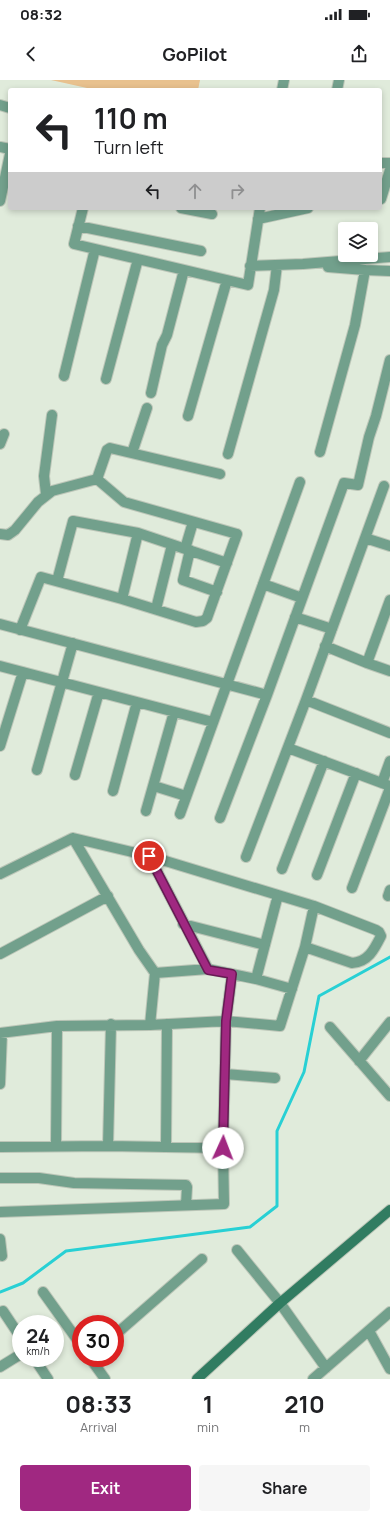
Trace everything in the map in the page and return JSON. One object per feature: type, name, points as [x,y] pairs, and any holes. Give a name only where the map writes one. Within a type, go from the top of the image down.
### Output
[{"type":"main road","points":[[197,1379],[280,1303],[390,1210]]},
{"type":"street","points":[[0,201],[8,163]]},
{"type":"street","points":[[384,199],[390,170]]},
{"type":"street","points":[[82,210],[74,244],[248,285],[260,210]]},
{"type":"street","points":[[191,210],[212,214]]},
{"type":"street","points":[[258,219],[299,210]]},
{"type":"street","points":[[78,226],[201,252]]},
{"type":"street","points":[[64,376],[95,249]]},
{"type":"street","points":[[250,266],[303,264],[390,257]]},
{"type":"street","points":[[106,379],[138,259]]},
{"type":"street","points":[[303,264],[390,271]]},
{"type":"street","points":[[228,454],[274,290],[277,265]]},
{"type":"street","points":[[151,393],[162,345],[167,335],[184,270]]},
{"type":"street","points":[[320,452],[355,325],[365,270]]},
{"type":"street","points":[[188,416],[227,280]]},
{"type":"street","points":[[220,818],[267,695],[344,483],[358,485],[369,437],[376,416],[390,360]]},
{"type":"street","points":[[132,453],[147,408]]},
{"type":"street","points":[[46,494],[44,476],[52,414]]},
{"type":"street","points":[[0,444],[4,434]]},
{"type":"street","points":[[97,480],[109,448],[220,474]]},
{"type":"street","points":[[0,534],[8,535],[15,530],[46,494],[52,491],[97,480]]},
{"type":"street","points":[[20,630],[41,577],[122,599],[196,622],[203,621],[207,618],[237,534],[124,502],[97,480]]},
{"type":"street","points":[[180,814],[300,482]]},
{"type":"street","points":[[246,858],[306,700],[384,486]]},
{"type":"street","points":[[57,581],[73,521],[138,533],[227,563]]},
{"type":"street","points":[[193,522],[183,580],[217,592]]},
{"type":"street","points":[[122,599],[138,533]]},
{"type":"street","points":[[365,538],[390,546]]},
{"type":"street","points":[[156,609],[172,545]]},
{"type":"street","points":[[263,584],[302,598]]},
{"type":"street","points":[[367,664],[390,600]]},
{"type":"street","points":[[295,617],[332,629]]},
{"type":"street","points":[[0,624],[267,695]]},
{"type":"street","points":[[37,770],[73,644]]},
{"type":"street","points":[[325,646],[367,664],[390,671]]},
{"type":"street","points":[[0,666],[213,722]]},
{"type":"street","points":[[0,746],[23,672]]},
{"type":"street","points":[[75,775],[99,692]]},
{"type":"street","points":[[306,700],[390,733]]},
{"type":"street","points":[[113,791],[137,702]]},
{"type":"street","points":[[146,811],[174,712]]},
{"type":"street","points":[[288,748],[387,786]]},
{"type":"street","points":[[282,869],[324,761]]},
{"type":"street","points":[[352,888],[387,786],[390,761]]},
{"type":"street","points":[[317,875],[356,773]]},
{"type":"street","points":[[154,786],[186,796]]},
{"type":"street","points":[[74,838],[139,950],[155,973],[150,1025]]},
{"type":"street","points":[[0,872],[74,838],[149,856],[314,906],[376,930],[381,936],[373,952],[358,963],[352,963],[305,947]]},
{"type":"street","points":[[149,856],[208,970]]},
{"type":"street","points":[[256,979],[278,895]]},
{"type":"street","points":[[0,954],[108,896]]},
{"type":"street","points":[[0,1084],[1,1033],[57,1026],[111,1024],[150,1025],[226,1021],[280,1026],[305,947],[314,906]]},
{"type":"street","points":[[184,924],[265,944]]},
{"type":"street","points":[[155,973],[208,970],[256,979],[292,989]]},
{"type":"street","points":[[0,1212],[224,1204],[223,1148],[226,1021],[232,974]]},
{"type":"street","points":[[359,1061],[390,1022]]},
{"type":"street","points":[[108,1146],[111,1024]]},
{"type":"street","points":[[166,1147],[167,1024]]},
{"type":"street","points":[[56,1146],[57,1026]]},
{"type":"street","points":[[330,1027],[390,1096]]},
{"type":"street","points":[[225,1074],[275,1078]]},
{"type":"street","points":[[0,1147],[108,1146],[223,1148]]},
{"type":"street","points":[[0,1178],[39,1178],[74,1183],[186,1186],[186,1205]]},
{"type":"street","points":[[0,1239],[2,1256]]},
{"type":"street","points":[[237,1250],[280,1303],[326,1368]]},
{"type":"street","points":[[124,1327],[202,1259]]},
{"type":"street","points":[[43,1292],[72,1332]]},
{"type":"street","points":[[3,1311],[12,1324]]},
{"type":"street","points":[[313,1379],[390,1312]]},
{"type":"street","points":[[369,1331],[390,1369]]},
{"type":"street","points":[[0,1367],[12,1360]]},
{"type":"street","points":[[40,1367],[48,1379]]},
{"type":"street","points":[[96,1367],[105,1379]]},
{"type":"shaded area","points":[[51,80],[200,80],[198,88],[87,88]]},
{"type":"waterway","points":[[0,1292],[23,1283],[66,1251],[250,1227],[277,1206],[277,1131],[304,1072],[319,996],[390,957]]},
{"type":"route","points":[[149,856],[208,970],[232,974],[226,1021],[223,1148]]}]
